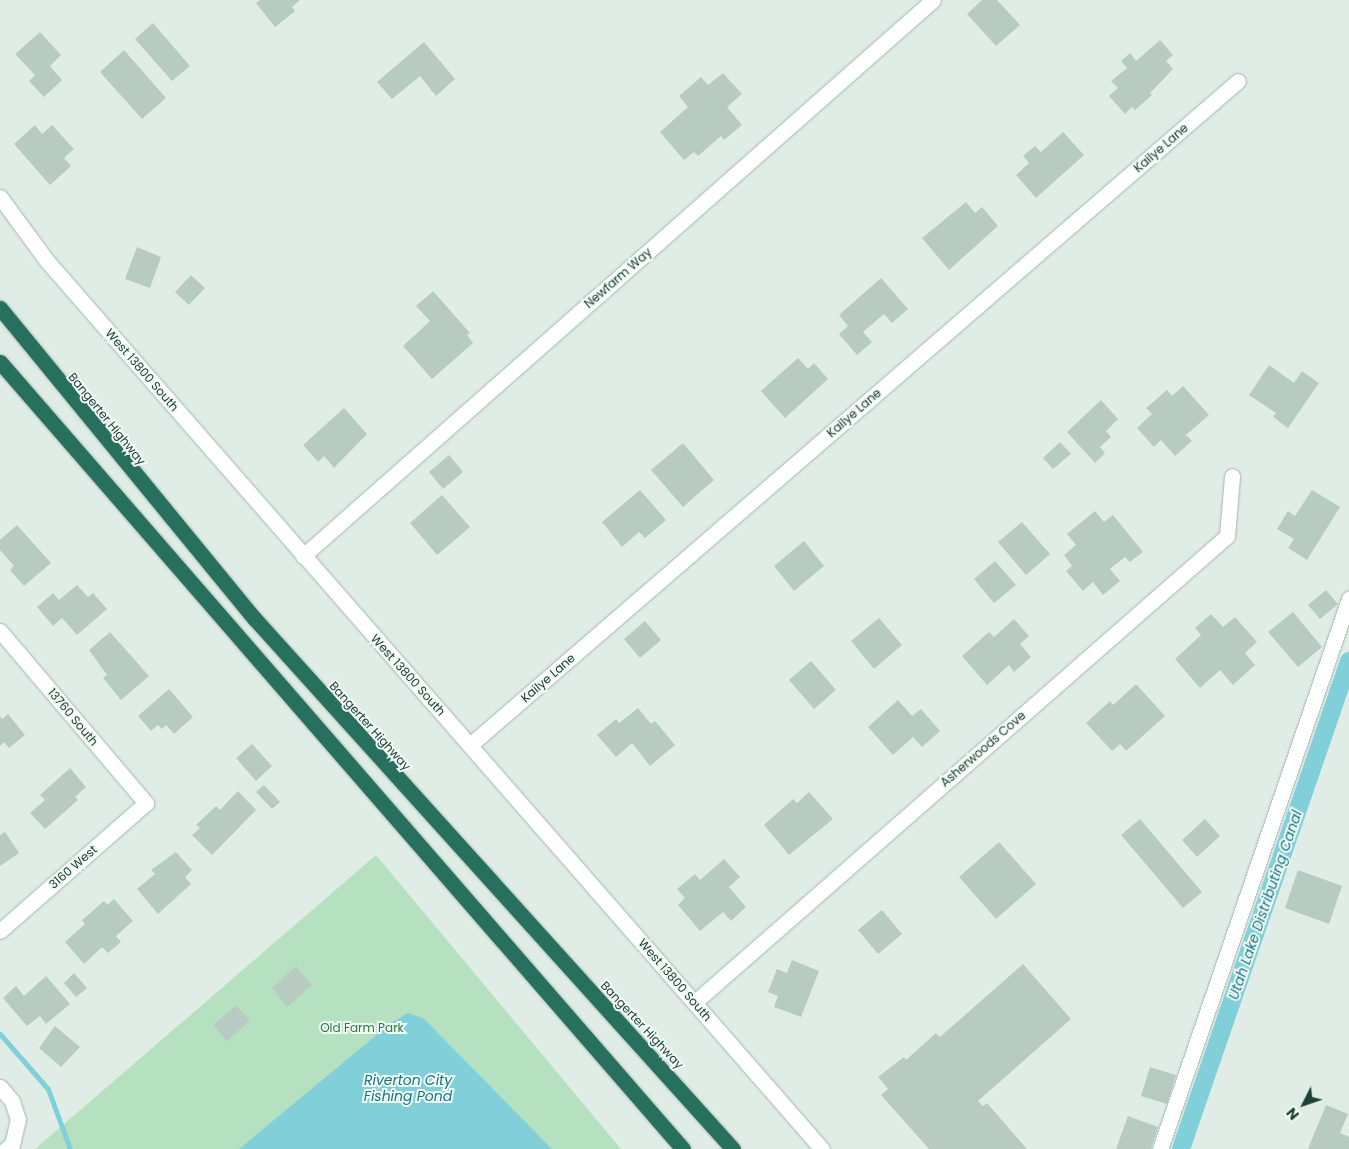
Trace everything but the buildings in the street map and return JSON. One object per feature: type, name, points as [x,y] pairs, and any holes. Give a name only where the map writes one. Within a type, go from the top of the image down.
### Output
[{"type":"highway","name":"Bangerter Highway","points":[[0,308],[254,618],[734,1149]]},
{"type":"highway","points":[[0,362],[43,414],[683,1149]]},
{"type":"highway","points":[[0,371],[43,414]]},
{"type":"street","name":"Newfarm Way","points":[[303,556],[933,0]]},
{"type":"street","name":"Kailye Lane","points":[[470,745],[1238,81]]},
{"type":"street","name":"West 13800 South","points":[[0,197],[47,261],[822,1149]]},
{"type":"street","name":"Asherwoods Cove","points":[[695,1002],[1226,536],[1232,476]]},
{"type":"street","points":[[1160,1149],[1349,599]]},
{"type":"street","name":"13760 South","points":[[0,631],[146,803]]},
{"type":"street","name":"3160 West","points":[[0,931],[146,803]]},
{"type":"street","points":[[0,1087],[12,1101],[18,1119],[12,1144],[6,1149]]},
{"type":"green space","name":"Old Farm Park","points":[[376,855],[621,1149],[35,1149]]},
{"type":"water","name":"Riverton City Fishing Pond","points":[[408,1013],[423,1018],[552,1149],[239,1149],[391,1023]]},
{"type":"waterway","name":"Utah Lake Distributing Canal","points":[[1181,1149],[1349,661]]},
{"type":"waterway","points":[[0,1034],[48,1089],[70,1149]]}]
